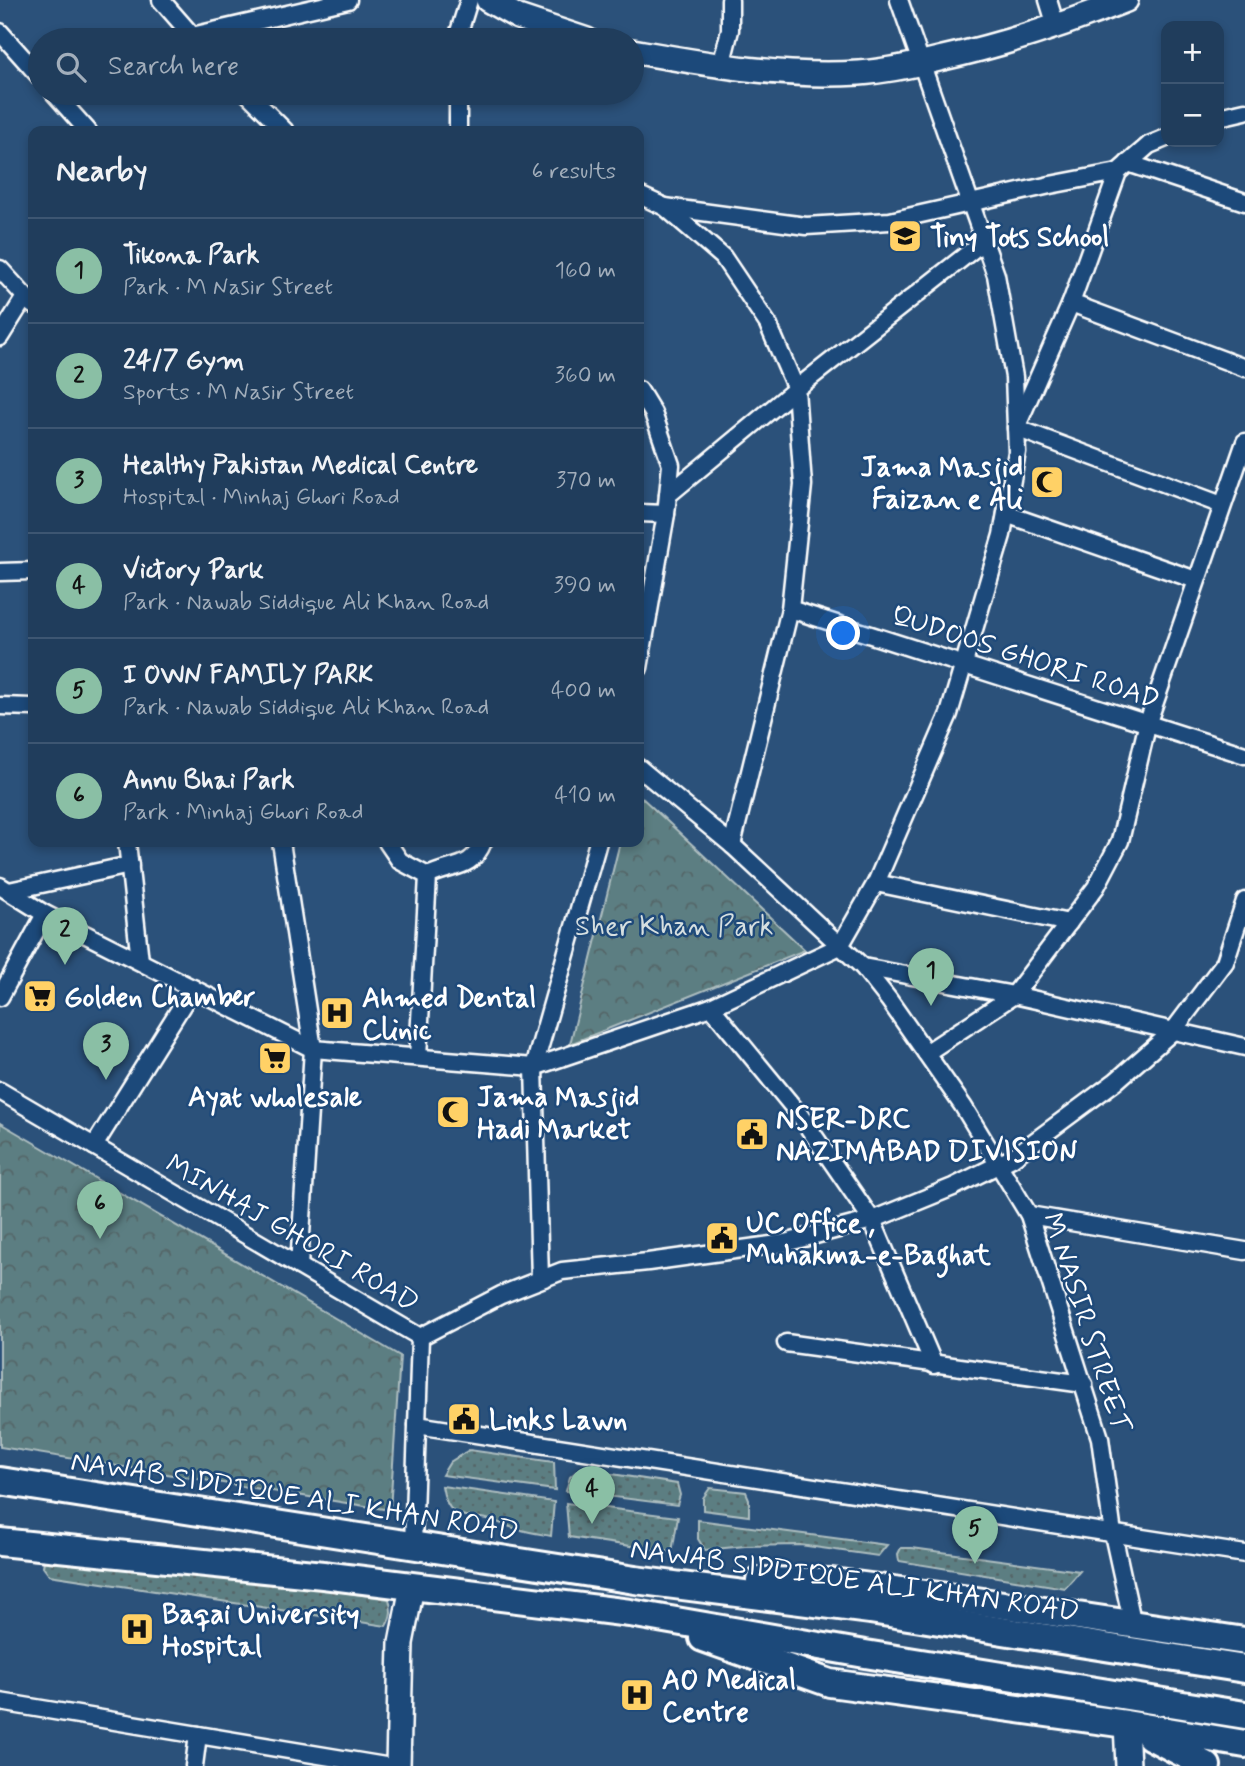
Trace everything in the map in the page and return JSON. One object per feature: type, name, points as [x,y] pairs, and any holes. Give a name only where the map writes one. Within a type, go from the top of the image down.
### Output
[{"type":"main road","name":"NAWAB SIDDIQUE ALI KHAN ROAD","points":[[0,1480],[635,1580],[870,1609],[1245,1670]]},
{"type":"main road","points":[[0,1542],[323,1575],[631,1613],[1245,1715]]},
{"type":"main road","points":[[635,1580],[832,1582],[1245,1642]]},
{"type":"main road","points":[[631,1613],[830,1683],[1126,1724],[1245,1744]]},
{"type":"main road","points":[[1174,1631],[1245,1632]]},
{"type":"main road","points":[[1126,1724],[1207,1766]]},
{"type":"street","points":[[161,0],[185,28]]},
{"type":"street","points":[[235,28],[348,0]]},
{"type":"street","points":[[460,28],[469,0]]},
{"type":"street","points":[[488,0],[518,17],[551,28]]},
{"type":"street","points":[[721,66],[730,30],[730,0]]},
{"type":"street","points":[[4,889],[45,914],[313,1049],[534,1067],[711,1007],[839,946],[876,883],[949,713],[1002,535],[1017,452],[1014,377],[996,275],[899,0]]},
{"type":"street","points":[[1048,0],[1056,26]]},
{"type":"street","points":[[644,53],[721,66],[789,73],[859,73],[920,64],[993,47],[1126,0]]},
{"type":"street","points":[[0,32],[28,64]]},
{"type":"street","points":[[65,105],[84,126]]},
{"type":"street","points":[[259,105],[280,126]]},
{"type":"street","points":[[458,105],[458,126]]},
{"type":"street","points":[[1224,116],[1245,111]]},
{"type":"street","points":[[1016,428],[1071,303],[1123,168],[1149,145],[1161,140]]},
{"type":"street","points":[[665,207],[806,226],[890,221],[1123,168],[1245,202]]},
{"type":"street","points":[[644,197],[665,207],[723,257],[768,324],[796,389],[803,485],[790,609],[732,845]]},
{"type":"street","points":[[668,495],[796,389],[984,241]]},
{"type":"street","points":[[0,269],[28,300]]},
{"type":"street","points":[[0,337],[28,302]]},
{"type":"street","points":[[1071,303],[1245,368]]},
{"type":"street","points":[[644,398],[653,413],[671,465],[666,514],[644,639]]},
{"type":"street","points":[[1016,428],[1222,505]]},
{"type":"street","points":[[926,1053],[1014,995],[1096,887],[1120,841],[1148,722],[1245,442]]},
{"type":"street","points":[[644,513],[666,514]]},
{"type":"street","points":[[1006,514],[1196,580]]},
{"type":"street","points":[[0,572],[28,571]]},
{"type":"street","name":"QUDOOS GHORI ROAD","points":[[790,609],[1245,755]]},
{"type":"street","points":[[0,706],[28,707]]},
{"type":"street","name":"M NASIR STREET","points":[[644,772],[732,845],[863,967],[962,1106],[1029,1215],[1100,1438],[1112,1534],[1133,1625]]},
{"type":"street","points":[[128,847],[140,961]]},
{"type":"street","points":[[282,847],[313,1049],[299,1266]]},
{"type":"street","points":[[390,847],[400,861],[428,876]]},
{"type":"street","points":[[428,876],[439,870],[466,864],[477,855],[481,847]]},
{"type":"street","points":[[540,1279],[534,1067],[597,847]]},
{"type":"street","points":[[4,889],[130,865]]},
{"type":"street","points":[[418,1057],[428,876]]},
{"type":"street","points":[[876,883],[1069,923]]},
{"type":"street","name":"MINHAJ GHORI ROAD","points":[[0,1091],[420,1337],[501,1295],[562,1271],[785,1243],[872,1220],[1012,1158],[1116,1081],[1173,1031],[1225,962],[1245,903]]},
{"type":"street","points":[[0,997],[45,914]]},
{"type":"street","points":[[863,967],[1014,995],[1245,1047]]},
{"type":"street","points":[[94,1146],[193,988]]},
{"type":"street","points":[[711,1007],[799,1114],[872,1220],[934,1365]]},
{"type":"street","points":[[1029,1215],[1245,1251]]},
{"type":"street","points":[[414,1545],[420,1337]]},
{"type":"street","points":[[786,1343],[1084,1384]]},
{"type":"street","points":[[417,1425],[1245,1554]]},
{"type":"street","points":[[398,1766],[401,1643],[412,1587]]},
{"type":"street","points":[[0,1702],[386,1766]]},
{"type":"street","points":[[1126,1724],[1128,1766]]},
{"type":"street","points":[[194,1766],[198,1735]]},
{"type":"green space","name":"Sher Khan Park","points":[[644,800],[805,950],[570,1044],[619,847],[644,847]]},
{"type":"green space","points":[[0,1123],[400,1356],[390,1510],[0,1447]]},
{"type":"green space","points":[[469,1450],[554,1462],[555,1490],[442,1475],[450,1462]]},
{"type":"green space","points":[[579,1469],[677,1484],[680,1495],[677,1505],[566,1491],[570,1477]]},
{"type":"green space","points":[[442,1486],[554,1502],[551,1536],[455,1513],[445,1499]]},
{"type":"green space","points":[[710,1488],[746,1492],[749,1499],[749,1516],[703,1510],[703,1498]]},
{"type":"green space","points":[[566,1503],[678,1517],[672,1552],[569,1537]]},
{"type":"green space","points":[[698,1520],[887,1545],[878,1556],[800,1545],[705,1550],[698,1539]]},
{"type":"green space","points":[[901,1548],[1080,1571],[1065,1588],[899,1561]]},
{"type":"green space","points":[[52,1549],[389,1599],[390,1616],[386,1626],[49,1575],[43,1567],[45,1554]]},
{"type":"place","name":"Tiny Tots School","points":[[905,236]]},
{"type":"place","name":"Jama Masjid Faizan e Ali","points":[[1047,482]]},
{"type":"place","name":"24/7 Gym","points":[[65,965]]},
{"type":"place","name":"Golden Chamber","points":[[40,996]]},
{"type":"place","name":"Tikona Park","points":[[931,1006]]},
{"type":"place","name":"Ahmed Dental Clinic","points":[[337,1013]]},
{"type":"place","name":"Ayat wholesale","points":[[275,1058]]},
{"type":"place","name":"Healthy Pakistan Medical Centre","points":[[106,1080]]},
{"type":"place","name":"Jama Masjid Hadi Market","points":[[453,1112]]},
{"type":"place","name":"NSER-DRC NAZIMABAD DIVISION","points":[[752,1134]]},
{"type":"place","name":"UC Office , Muhakma-e-Baghat","points":[[722,1238]]},
{"type":"place","name":"Annu Bhai Park","points":[[100,1239]]},
{"type":"place","name":"Links Lawn","points":[[464,1419]]},
{"type":"place","name":"Victory Park","points":[[592,1524]]},
{"type":"place","name":"I OWN FAMILY PARK","points":[[975,1564]]},
{"type":"place","name":"Baqai University Hospital","points":[[137,1629]]},
{"type":"place","name":"AO Medical Centre","points":[[637,1695]]}]
